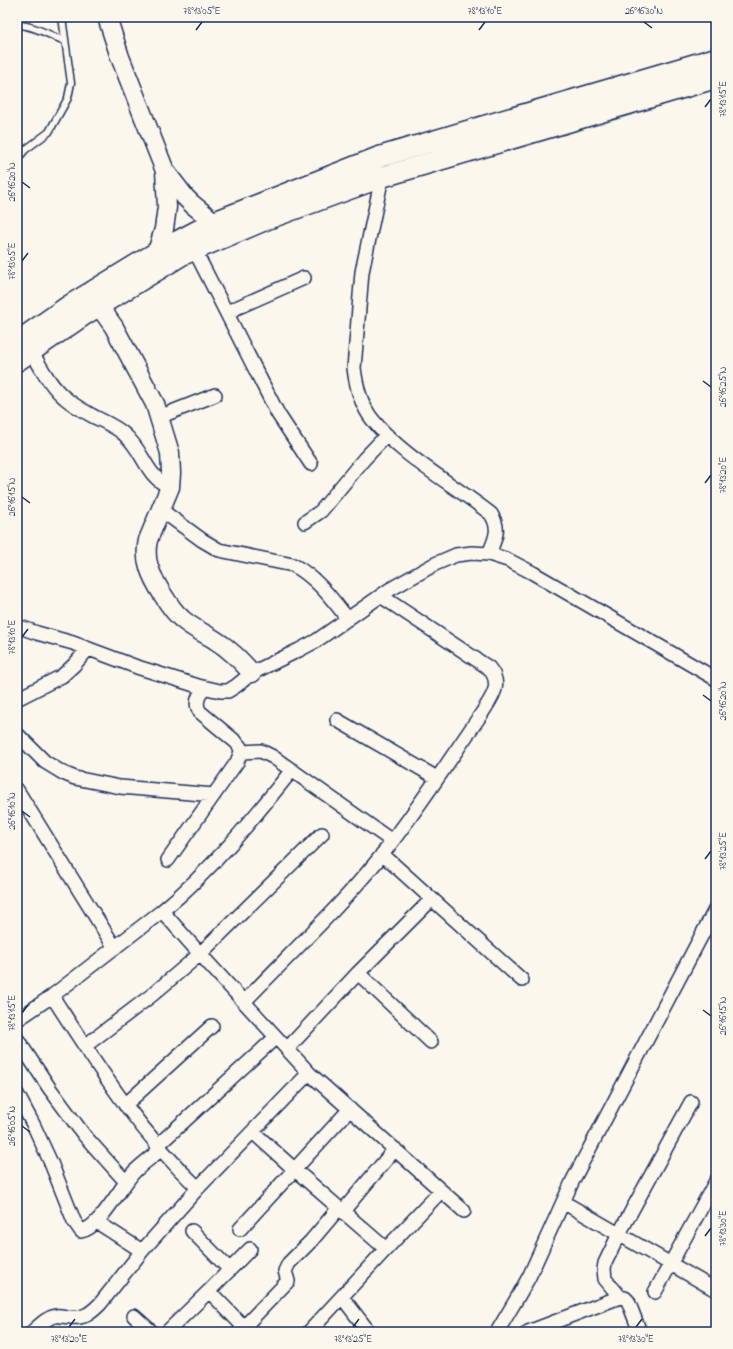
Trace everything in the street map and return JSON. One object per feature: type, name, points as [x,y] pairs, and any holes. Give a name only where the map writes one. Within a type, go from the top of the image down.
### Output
[{"type":"main road","points":[[22,352],[182,254],[191,242],[214,222],[379,158],[716,58]]},
{"type":"main road","points":[[22,352],[70,306],[158,252],[270,218],[382,177],[716,78]]},
{"type":"street","points":[[107,17],[120,57],[165,171],[185,197],[214,222]]},
{"type":"street","points":[[158,252],[164,228],[166,207],[165,171]]},
{"type":"street","points":[[382,177],[362,272],[354,368],[356,381],[361,397],[371,418],[387,435],[407,453],[491,514],[496,522],[497,530],[495,540],[488,554]]},
{"type":"street","points":[[191,242],[278,414],[312,464]]},
{"type":"street","points":[[227,312],[304,278]]},
{"type":"street","points":[[99,306],[114,328],[155,404],[170,453],[170,487],[146,548],[149,568],[171,607],[180,618],[200,633],[215,640],[228,649],[252,673]]},
{"type":"street","points":[[22,352],[64,398],[92,416],[124,433],[136,447],[146,466],[154,476],[163,484],[170,487]]},
{"type":"street","points":[[159,417],[215,395]]},
{"type":"street","points":[[305,522],[321,511],[364,459],[387,435]]},
{"type":"street","points":[[161,510],[202,540],[219,550],[293,566],[302,570],[320,585],[348,618]]},
{"type":"street","points":[[17,626],[73,643],[137,667],[203,688],[228,691],[252,673],[299,650],[332,630],[381,596],[435,564],[456,555],[472,553],[488,554],[508,560],[533,573],[716,679]]},
{"type":"street","points":[[244,1002],[359,882],[382,854],[437,778],[492,696],[496,682],[495,677],[488,668],[381,596]]},
{"type":"street","points":[[17,699],[62,676],[88,649]]},
{"type":"street","points":[[168,860],[237,762],[241,752],[240,747],[236,742],[197,708],[197,699],[203,688]]},
{"type":"street","points":[[337,720],[437,778]]},
{"type":"street","points":[[17,734],[45,762],[75,778],[120,787],[214,795]]},
{"type":"street","points":[[241,752],[253,750],[261,751],[273,757],[392,841]]},
{"type":"street","points":[[17,1020],[52,996],[180,896],[208,870],[241,833],[292,770]]},
{"type":"street","points":[[17,790],[115,948]]},
{"type":"street","points":[[85,1046],[152,995],[200,954],[322,834]]},
{"type":"street","points":[[382,854],[522,980]]},
{"type":"street","points":[[287,1049],[358,973],[432,898]]},
{"type":"street","points":[[497,1332],[529,1277],[573,1180],[716,908]]},
{"type":"street","points":[[162,911],[309,1073],[464,1211]]},
{"type":"street","points":[[358,973],[431,1042]]},
{"type":"street","points":[[52,996],[125,1105],[159,1148],[198,1188]]},
{"type":"street","points":[[125,1105],[212,1026]]},
{"type":"street","points":[[17,1094],[51,1163],[78,1228],[81,1231],[86,1231],[97,1222],[134,1172],[276,1037]]},
{"type":"street","points":[[17,1039],[84,1135],[126,1182]]},
{"type":"street","points":[[32,1332],[40,1324],[54,1316],[77,1318],[86,1316],[93,1312],[142,1251],[198,1188],[309,1073]]},
{"type":"street","points":[[620,1298],[605,1279],[604,1269],[607,1257],[691,1102]]},
{"type":"street","points":[[240,1229],[350,1109]]},
{"type":"street","points":[[253,1132],[386,1248]]},
{"type":"street","points":[[209,1290],[241,1330],[288,1281],[285,1271],[289,1263],[341,1210],[395,1149]]},
{"type":"street","points":[[655,1292],[716,1182]]},
{"type":"street","points":[[309,1332],[441,1191]]},
{"type":"street","points":[[563,1202],[716,1290]]},
{"type":"street","points":[[97,1222],[142,1251]]},
{"type":"street","points":[[192,1232],[230,1270]]},
{"type":"street","points":[[167,1332],[250,1250]]},
{"type":"street","points":[[342,1297],[368,1332]]},
{"type":"street","points":[[528,1332],[620,1298],[625,1298],[628,1301],[640,1332]]},
{"type":"street","points":[[134,1316],[152,1332]]},
{"type":"lane","points":[[17,160],[25,150],[49,132],[68,98],[71,83],[62,17]]},
{"type":"lane","points":[[17,25],[30,27],[65,41]]}]
